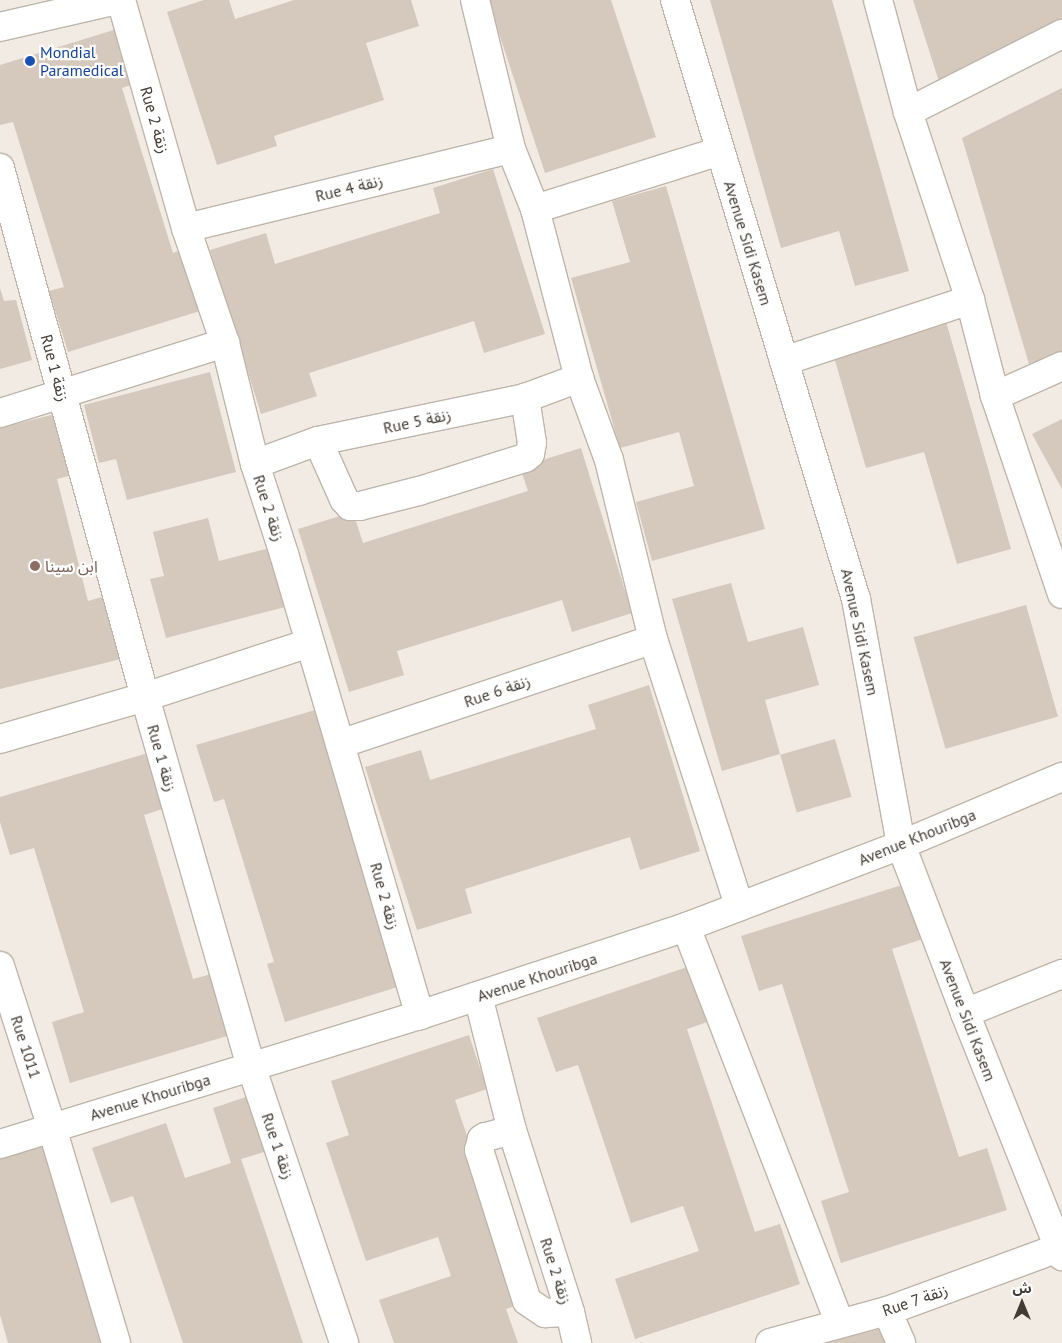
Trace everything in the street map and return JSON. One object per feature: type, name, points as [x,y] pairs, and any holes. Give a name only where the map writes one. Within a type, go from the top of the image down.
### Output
[{"type":"street","points":[[0,27],[117,0]]},
{"type":"street","name":"Rue 2 زنقة","points":[[122,0],[186,228],[225,343],[255,464],[420,1015]]},
{"type":"street","points":[[475,0],[511,149],[534,209],[579,378],[608,460],[653,639],[739,906]]},
{"type":"street","name":"Avenue Sidi Kasem","points":[[675,0],[856,599],[901,844],[964,1013],[1060,1252]]},
{"type":"street","points":[[878,0],[908,112],[970,300],[995,396],[1026,494],[1061,587]]},
{"type":"street","points":[[908,112],[1062,34]]},
{"type":"street","name":"Rue 4 زنقة","points":[[186,228],[511,149]]},
{"type":"street","points":[[534,209],[720,150]]},
{"type":"street","name":"Rue 1 زنقة","points":[[0,168],[144,697],[251,1066],[344,1343]]},
{"type":"street","points":[[784,361],[970,300]]},
{"type":"street","points":[[0,413],[225,343]]},
{"type":"street","points":[[995,396],[1062,366]]},
{"type":"street","name":"Rue 5 زنقة","points":[[255,464],[318,441],[525,398],[579,378]]},
{"type":"street","points":[[318,441],[344,499],[350,506],[360,506],[419,492],[525,458],[530,454],[532,443],[525,398]]},
{"type":"street","name":"Rue 6 زنقة","points":[[340,744],[653,639]]},
{"type":"street","points":[[0,739],[144,697],[309,643]]},
{"type":"street","name":"Avenue Khouribga","points":[[0,1144],[420,1015],[686,927],[901,844],[1062,777]]},
{"type":"street","points":[[686,927],[839,1322]]},
{"type":"street","name":"Rue 1011","points":[[0,966],[52,1128],[116,1343]]},
{"type":"street","points":[[964,1013],[1062,974]]},
{"type":"street","name":"Rue 2 زنقة","points":[[478,996],[512,1130],[570,1312],[577,1343]]},
{"type":"street","points":[[512,1130],[482,1139],[479,1150],[527,1301],[545,1313],[570,1312]]},
{"type":"street","name":"Rue 7 زنقة","points":[[770,1343],[839,1322],[887,1311],[1060,1252]]},
{"type":"street","points":[[887,1311],[901,1343]]},
{"type":"building","points":[[204,0],[229,0],[235,19],[294,0],[411,0],[419,26],[366,43],[384,100],[274,136],[277,146],[217,165],[167,12]]},
{"type":"building","points":[[488,0],[611,0],[656,137],[545,173]]},
{"type":"building","points":[[710,0],[832,0],[909,271],[855,286],[839,231],[781,248]]},
{"type":"building","points":[[913,0],[1062,0],[1062,27],[941,88]]},
{"type":"building","points":[[117,29],[134,84],[122,88],[173,253],[181,250],[200,311],[68,352],[49,291],[64,287],[13,122],[0,125],[0,65]]},
{"type":"building","points":[[1062,88],[1062,354],[1029,364],[962,138]]},
{"type":"building","points":[[493,169],[545,334],[484,353],[474,321],[309,373],[317,396],[261,414],[210,250],[266,233],[275,264],[440,213],[433,188]]},
{"type":"building","points":[[666,186],[765,529],[652,561],[636,502],[694,486],[679,432],[620,448],[571,278],[630,262],[612,201]]},
{"type":"building","points":[[0,288],[4,301],[16,300],[32,360],[0,369]]},
{"type":"building","points":[[945,318],[1011,549],[957,564],[924,452],[866,468],[832,350]]},
{"type":"building","points":[[210,372],[236,472],[127,500],[116,459],[99,463],[84,405]]},
{"type":"building","points":[[63,412],[79,473],[57,479],[88,601],[109,595],[125,658],[0,689],[0,428]]},
{"type":"building","points":[[1062,419],[1062,489],[1032,434]]},
{"type":"building","points":[[581,448],[632,613],[572,632],[562,600],[397,651],[404,675],[349,692],[298,529],[353,512],[363,543],[528,491],[520,467]]},
{"type":"building","points":[[208,518],[219,561],[274,547],[289,606],[166,638],[150,579],[164,576],[153,532]]},
{"type":"building","points":[[731,583],[748,642],[803,627],[819,685],[765,700],[780,754],[722,771],[672,599]]},
{"type":"building","points":[[1026,605],[1058,717],[946,749],[914,637]]},
{"type":"building","points":[[649,685],[700,851],[640,870],[630,837],[465,889],[472,913],[417,930],[365,767],[421,750],[430,780],[596,729],[588,705]]},
{"type":"building","points":[[322,708],[404,985],[285,1022],[267,964],[274,962],[224,799],[214,802],[196,745]]},
{"type":"building","points":[[835,739],[852,797],[797,812],[780,755]]},
{"type":"building","points":[[158,750],[172,806],[144,815],[193,979],[219,972],[237,1033],[70,1083],[52,1022],[84,1012],[34,848],[10,855],[0,822],[0,797]]},
{"type":"building","points":[[905,884],[923,939],[892,949],[959,1157],[987,1148],[1007,1210],[841,1263],[821,1201],[849,1192],[782,984],[759,991],[741,936]]},
{"type":"building","points":[[696,964],[716,1019],[687,1029],[755,1232],[780,1224],[800,1284],[635,1339],[615,1279],[699,1251],[683,1206],[631,1223],[578,1065],[556,1072],[537,1018]]},
{"type":"building","points":[[469,1035],[487,1089],[455,1100],[523,1303],[506,1309],[518,1343],[394,1343],[379,1300],[451,1276],[438,1237],[366,1261],[326,1143],[349,1135],[331,1081]]},
{"type":"building","points":[[255,1094],[274,1149],[241,1159],[303,1343],[183,1343],[133,1196],[111,1203],[92,1148],[166,1123],[185,1178],[231,1163],[213,1108]]},
{"type":"building","points":[[42,1144],[102,1343],[8,1343],[0,1315],[0,1156]]},
{"type":"building","points":[[880,1329],[889,1343],[826,1343],[826,1342]]},
{"type":"place","name":"Mondial Paramedical","points":[[30,61]]},
{"type":"place","name":"ابن سينا","points":[[35,566]]}]
